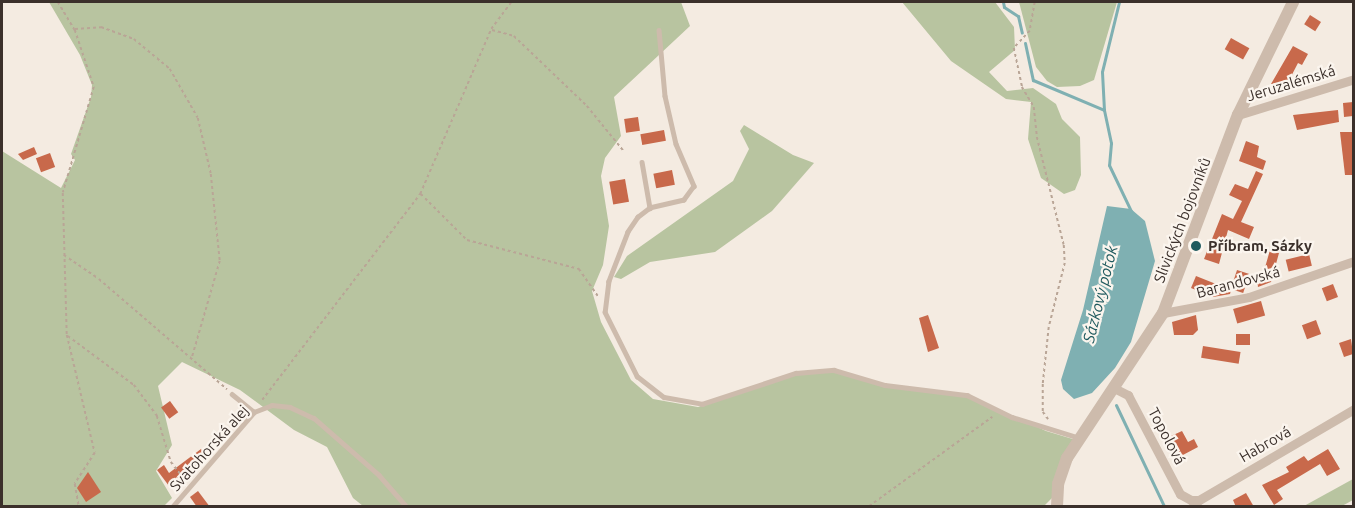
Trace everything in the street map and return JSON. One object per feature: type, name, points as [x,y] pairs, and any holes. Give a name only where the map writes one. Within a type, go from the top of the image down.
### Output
[{"type":"street","name":"Slivických bojovníků","points":[[1057,507],[1062,471],[1080,438],[1163,313],[1238,115],[1293,2]]},
{"type":"street","name":"Jeruzalémská","points":[[1238,115],[1353,79]]},
{"type":"street","name":"Barandovská","points":[[1163,313],[1249,297],[1353,261]]},
{"type":"street","name":"Topolová","points":[[1114,388],[1128,395],[1180,494],[1191,500]]},
{"type":"street","name":"Habrová","points":[[1191,500],[1199,500],[1353,409]]},
{"type":"lane","points":[[659,30],[665,96],[676,144],[693,186],[684,200],[651,208],[628,232],[609,281],[605,312],[638,376],[664,397],[702,404],[821,369],[885,385],[967,394],[999,412],[1080,438]]},
{"type":"lane","points":[[642,162],[651,208]]},
{"type":"lane","points":[[232,394],[254,412]]},
{"type":"lane","name":"Svatohorská alej","points":[[172,507],[254,412],[281,406],[314,418],[379,475],[406,507]]},
{"type":"path","points":[[58,2],[75,30],[94,87],[63,193],[67,336],[95,453],[75,484],[81,500],[79,507]]},
{"type":"path","points":[[254,412],[328,310],[420,194],[491,29],[511,2]]},
{"type":"path","points":[[1035,2],[1030,31],[1014,48],[1022,87],[1034,107],[1037,137],[1064,245],[1065,263],[1049,327],[1043,384],[1043,412],[1057,432]]},
{"type":"path","points":[[75,30],[101,27],[134,39],[170,69],[198,118],[211,174],[219,261],[192,358]]},
{"type":"path","points":[[491,29],[514,36],[587,106],[623,150]]},
{"type":"path","points":[[420,194],[467,240],[579,269],[599,297]]},
{"type":"path","points":[[63,254],[99,279],[232,394]]},
{"type":"path","points":[[67,336],[134,385],[157,416],[171,462],[190,487]]},
{"type":"path","points":[[869,507],[999,412]]},
{"type":"green space","points":[[49,2],[681,2],[690,26],[614,97],[621,136],[605,158],[601,176],[609,226],[603,265],[592,291],[601,322],[631,380],[653,399],[698,407],[798,374],[842,372],[880,386],[969,396],[1046,431],[1076,440],[1052,498],[1044,506],[363,506],[353,498],[327,447],[294,430],[240,390],[182,362],[158,386],[172,445],[156,471],[172,498],[164,506],[2,506],[2,151],[61,188],[75,160],[71,154],[91,97],[92,85],[80,55]]},
{"type":"green space","points":[[902,2],[995,2],[1014,27],[1015,50],[989,72],[1007,91],[1033,88],[1056,104],[1062,119],[1080,137],[1081,175],[1075,190],[1064,194],[1041,178],[1028,139],[1031,102],[1006,99],[951,61]]},
{"type":"green space","points":[[1019,2],[1117,2],[1094,80],[1080,86],[1057,87],[1047,81],[1036,67]]},
{"type":"green space","points":[[744,125],[793,155],[814,163],[772,211],[715,252],[650,262],[621,279],[614,277],[627,256],[733,181],[749,149],[740,131]]},
{"type":"green space","points":[[1353,479],[1353,500],[1342,506],[1304,506]]},
{"type":"water","points":[[1107,206],[1131,209],[1145,221],[1155,261],[1131,342],[1115,368],[1092,393],[1074,399],[1063,389],[1061,380],[1083,310]]},
{"type":"building","points":[[1310,15],[1321,22],[1315,31],[1304,24]]},
{"type":"building","points":[[1231,38],[1249,48],[1243,60],[1225,49]]},
{"type":"building","points":[[1293,46],[1308,54],[1302,65],[1298,63],[1284,90],[1271,84]]},
{"type":"building","points":[[1353,102],[1353,116],[1344,117],[1343,103]]},
{"type":"building","points":[[1338,110],[1339,122],[1297,130],[1293,115]]},
{"type":"building","points":[[638,117],[640,131],[626,133],[624,119]]},
{"type":"building","points":[[664,130],[666,141],[642,145],[640,134]]},
{"type":"building","points":[[1340,132],[1353,132],[1353,175],[1345,175]]},
{"type":"building","points":[[1246,141],[1259,146],[1257,157],[1266,161],[1263,170],[1239,161]]},
{"type":"building","points":[[34,147],[37,154],[23,160],[18,154]]},
{"type":"building","points":[[50,153],[55,167],[41,172],[36,158]]},
{"type":"building","points":[[672,170],[675,185],[656,188],[653,174]]},
{"type":"building","points":[[1256,171],[1263,174],[1241,222],[1254,227],[1249,239],[1228,230],[1219,264],[1204,259],[1222,214],[1233,219],[1242,201],[1229,195],[1235,184],[1248,189]]},
{"type":"building","points":[[625,179],[629,202],[613,204],[609,182]]},
{"type":"building","points":[[1270,250],[1279,253],[1271,282],[1258,287],[1255,276],[1262,278]]},
{"type":"building","points":[[1309,254],[1312,266],[1289,271],[1286,260]]},
{"type":"building","points":[[1237,270],[1249,274],[1243,293],[1231,289]]},
{"type":"building","points":[[1196,276],[1231,290],[1230,294],[1213,297],[1191,288]]},
{"type":"building","points":[[1333,284],[1338,297],[1327,301],[1322,288]]},
{"type":"building","points":[[1261,301],[1265,315],[1237,323],[1233,309]]},
{"type":"building","points":[[928,315],[939,348],[928,352],[919,318]]},
{"type":"building","points":[[1196,315],[1198,330],[1193,335],[1174,335],[1172,322]]},
{"type":"building","points":[[1316,320],[1321,334],[1307,339],[1302,325]]},
{"type":"building","points":[[1236,334],[1250,334],[1250,345],[1236,345]]},
{"type":"building","points":[[1351,339],[1353,354],[1344,357],[1339,343]]},
{"type":"building","points":[[1203,346],[1241,352],[1239,364],[1201,358]]},
{"type":"building","points":[[170,401],[178,412],[169,419],[161,407]]},
{"type":"building","points":[[1182,431],[1188,442],[1194,439],[1198,447],[1181,456],[1171,436]]},
{"type":"building","points":[[201,449],[207,457],[169,486],[157,470],[164,465],[169,473]]},
{"type":"building","points":[[1328,449],[1340,469],[1327,476],[1320,464],[1277,490],[1283,499],[1274,505],[1262,485],[1289,472],[1286,467],[1304,456],[1308,461]]},
{"type":"building","points":[[88,472],[101,492],[86,502],[77,488]]},
{"type":"building","points":[[198,491],[210,507],[197,507],[190,497]]},
{"type":"building","points":[[1246,493],[1254,507],[1236,507],[1233,500]]},
{"type":"waterway","points":[[1003,2],[1004,7],[1018,16],[1022,33]]},
{"type":"waterway","name":"Sázkový potok","points":[[1119,2],[1102,72],[1104,110],[1111,143],[1109,165],[1132,213]]},
{"type":"waterway","points":[[1025,43],[1033,80],[1104,110]]},
{"type":"waterway","name":"Sázkový potok","points":[[1116,405],[1164,506]]},
{"type":"place","name":"Příbram, Sázky","points":[[1196,246]]}]
